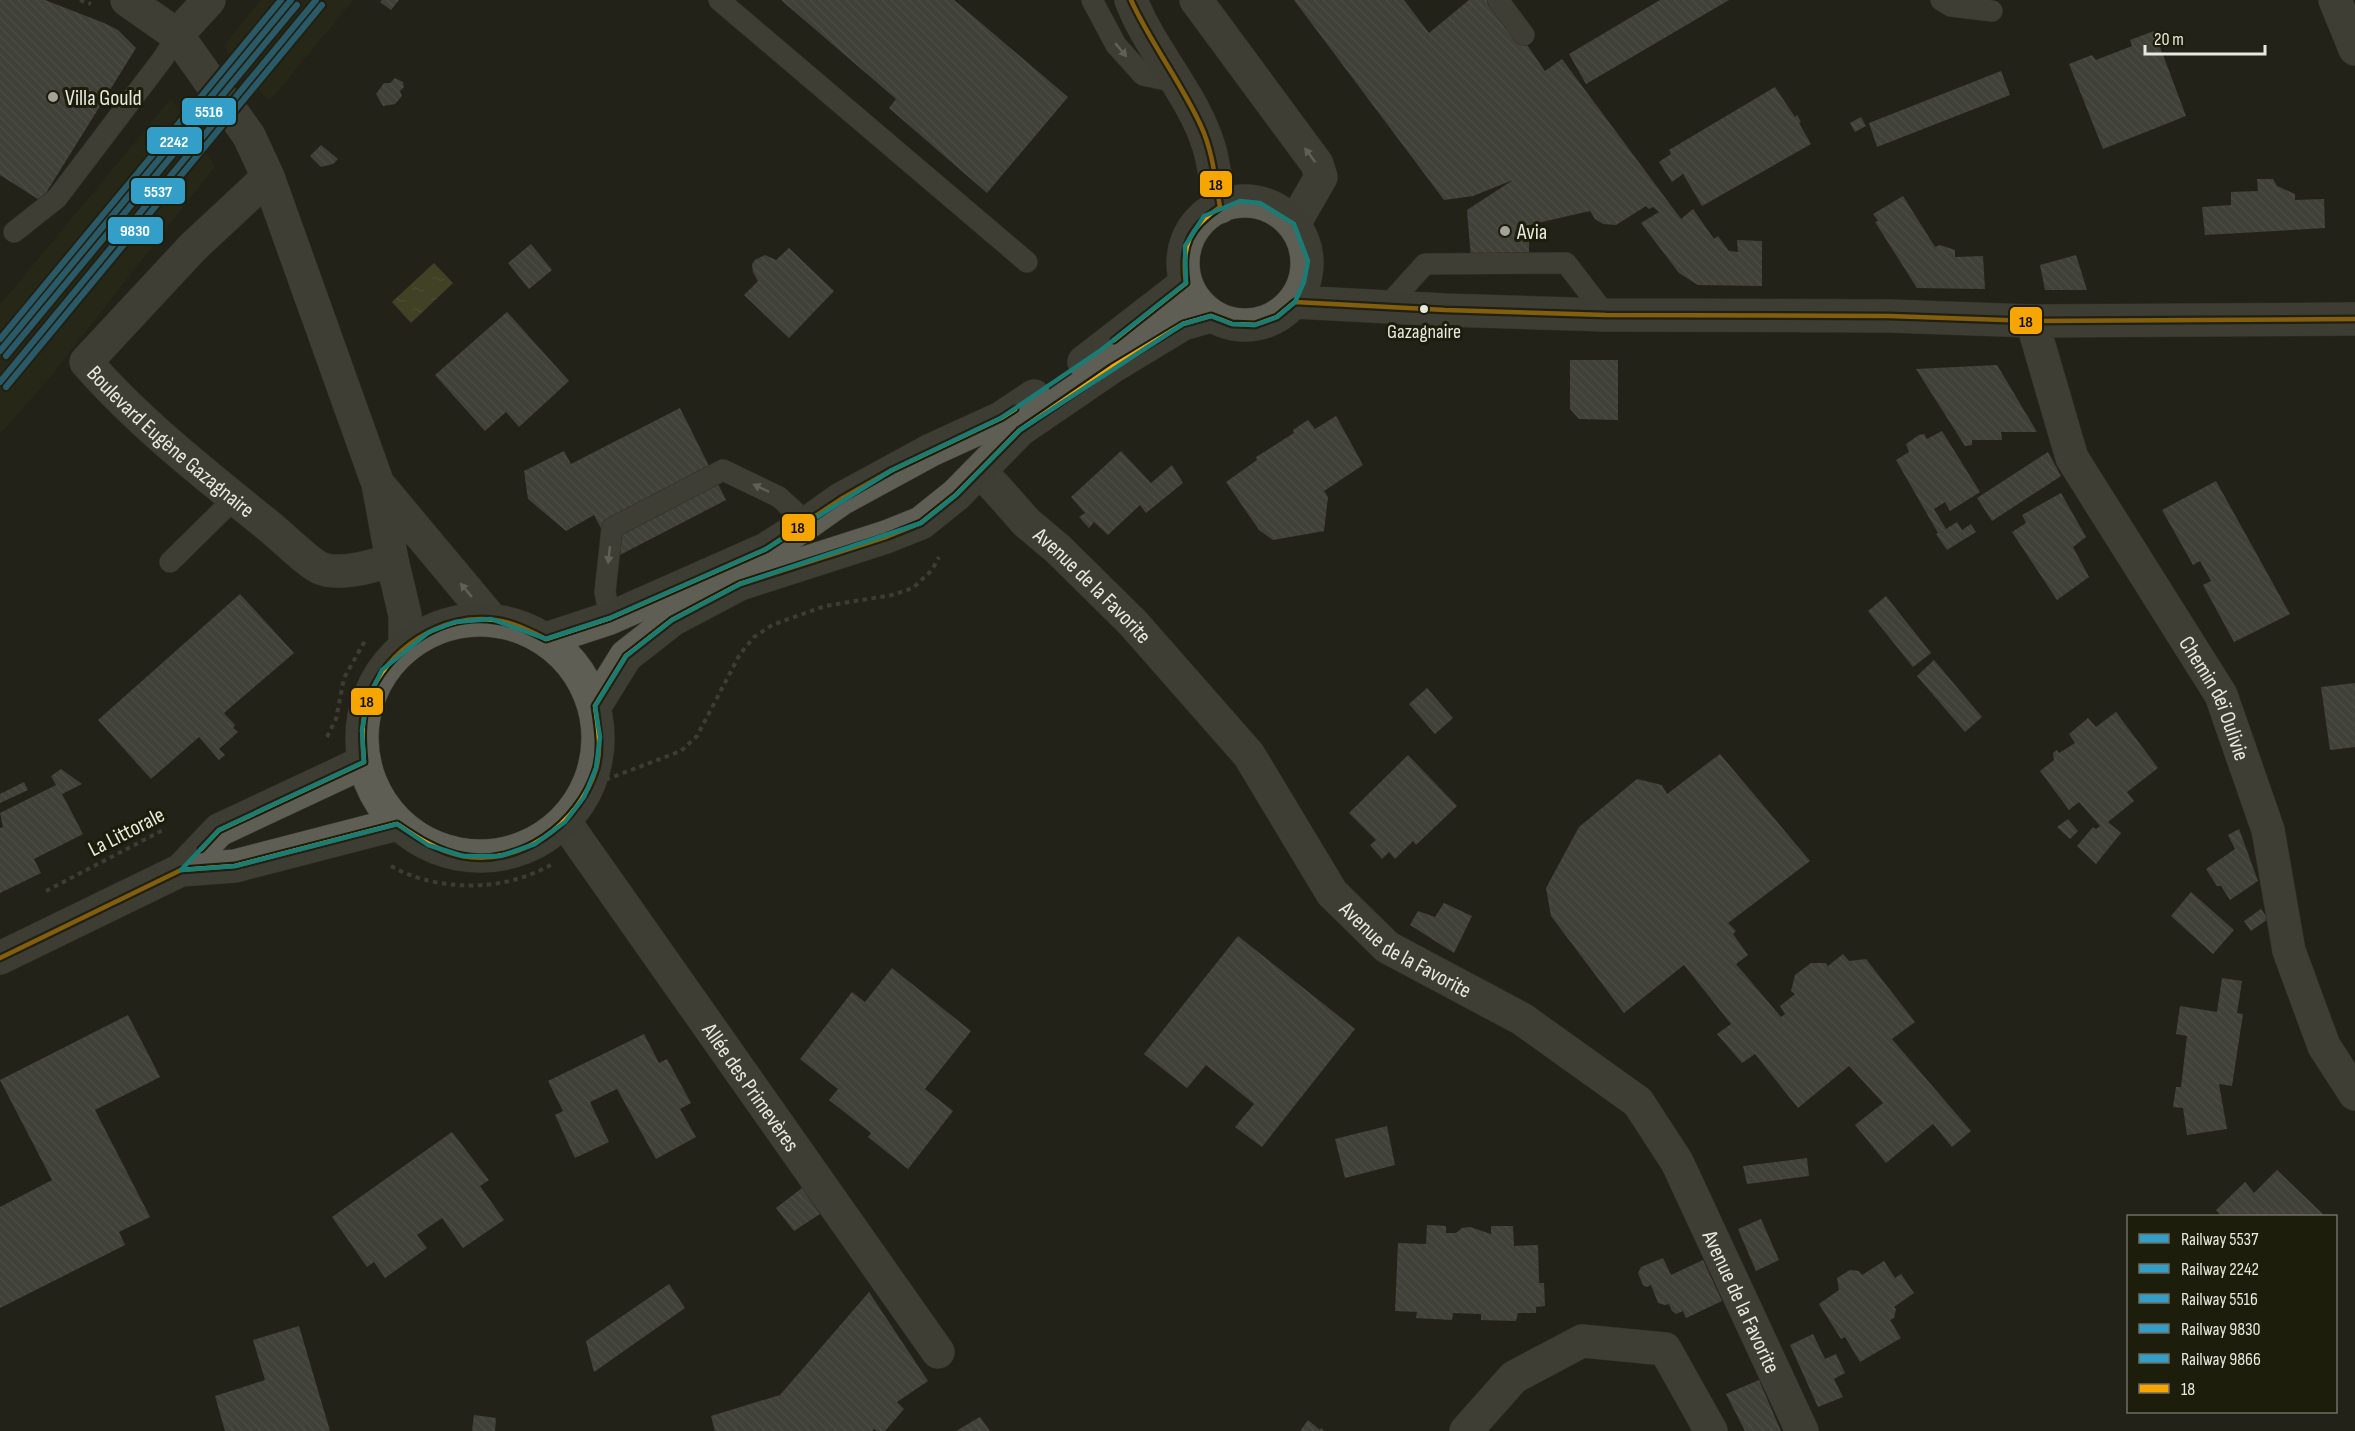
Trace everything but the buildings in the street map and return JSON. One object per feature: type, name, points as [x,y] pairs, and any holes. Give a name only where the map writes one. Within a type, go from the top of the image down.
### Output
[{"type":"main road","points":[[1131,0],[1140,24],[1197,117],[1210,148],[1220,207]]},
{"type":"main road","points":[[1240,201],[1260,203],[1278,210],[1294,224],[1304,242],[1308,261],[1304,282],[1294,302],[1277,317],[1255,325],[1232,324],[1211,316],[1194,300],[1186,283],[1182,264],[1185,246],[1193,230],[1204,216],[1220,207],[1240,201]]},
{"type":"main road","points":[[546,639],[610,618],[766,549],[841,499],[892,470],[1001,418],[1101,350],[1186,283]]},
{"type":"main road","points":[[1294,302],[1606,315],[1889,316],[2032,321],[2355,319]]},
{"type":"main road","points":[[595,706],[626,656],[672,620],[740,584],[886,537],[921,523],[956,495],[1020,430],[1112,366],[1183,324],[1211,316]]},
{"type":"main road","points":[[490,619],[516,625],[546,639],[568,657],[584,680],[595,706],[600,737],[596,768],[584,797],[565,822],[535,844],[500,856],[463,856],[428,845],[397,824],[376,796],[364,762],[362,730],[368,699],[382,670],[405,647],[429,632],[455,622],[490,619]]},
{"type":"main road","points":[[0,958],[181,870],[219,830],[364,762]]},
{"type":"main road","points":[[181,870],[235,866],[397,824]]},
{"type":"street","points":[[177,35],[209,0]]},
{"type":"street","points":[[1196,0],[1198,6],[1317,164],[1321,177],[1294,224]]},
{"type":"street","points":[[2336,0],[2355,49]]},
{"type":"street","points":[[113,4],[177,35],[249,136],[268,177],[378,484],[405,615],[405,647]]},
{"type":"street","name":"Boulevard Eugène Gazagnaire","points":[[268,177],[193,248],[86,362],[109,388],[235,498],[320,568],[345,570],[366,568],[392,560]]},
{"type":"street","name":"Chemin deï Oulivie","points":[[2032,321],[2072,458],[2221,695],[2268,830],[2289,951],[2324,1046],[2355,1094]]},
{"type":"street","name":"Avenue de la Favorite","points":[[980,472],[1026,522],[1058,549],[1133,623],[1249,755],[1332,893],[1387,947],[1522,1019],[1638,1102],[1677,1162],[1802,1431]]},
{"type":"street","points":[[378,484],[490,619]]},
{"type":"street","name":"Allée des Primevères","points":[[565,822],[938,1352]]},
{"type":"street","points":[[1466,1431],[1514,1377],[1581,1341],[1665,1349],[1711,1431]]},
{"type":"lane","points":[[719,0],[1027,262]]},
{"type":"lane","points":[[1092,0],[1116,45],[1143,75],[1175,82]]},
{"type":"lane","points":[[1498,0],[1524,35]]},
{"type":"lane","points":[[1941,0],[1951,6],[1992,11]]},
{"type":"lane","points":[[14,232],[57,198],[164,57],[177,35]]},
{"type":"lane","points":[[1387,306],[1425,264],[1566,263],[1606,315]]},
{"type":"lane","points":[[610,618],[605,592],[612,528],[723,470],[779,497],[807,523]]},
{"type":"lane","points":[[170,562],[235,498]]},
{"type":"path","points":[[80,0],[113,4]]},
{"type":"path","points":[[589,786],[681,751],[697,736],[740,654],[754,637],[772,625],[825,606],[892,595],[913,588],[932,570],[944,549]]},
{"type":"path","points":[[331,732],[336,719],[344,678],[370,632]]},
{"type":"path","name":"La Littorale","points":[[41,893],[175,824]]},
{"type":"path","points":[[383,861],[407,875],[418,878],[440,883],[485,885],[520,879],[583,850]]},
{"type":"highlighted area","points":[[1240,201],[1260,203],[1294,224],[1308,261],[1304,282],[1295,302],[1277,317],[1255,325],[1232,324],[1211,316],[1183,324],[1020,430],[956,495],[921,523],[740,584],[672,620],[626,656],[595,706],[600,737],[596,768],[584,797],[565,822],[535,844],[500,856],[463,856],[428,845],[397,824],[235,866],[181,870],[219,830],[364,762],[362,730],[368,699],[382,670],[429,632],[455,622],[491,619],[546,639],[610,618],[766,549],[892,470],[1001,418],[1101,350],[1186,283],[1185,246],[1204,216]]},
{"type":"shaded area","points":[[261,0],[353,0],[269,101],[224,46]]},
{"type":"shaded area","points":[[171,99],[215,166],[50,377],[0,434],[0,305]]},
{"type":"water","points":[[434,263],[453,283],[411,323],[392,302]]},
{"type":"rail line","name":"9866","points":[[0,339],[281,0]]},
{"type":"rail line","name":"2242","points":[[0,351],[291,0]]},
{"type":"rail line","name":"5537","points":[[0,382],[316,0]]},
{"type":"rail line","name":"5516","points":[[6,356],[297,5]]},
{"type":"rail line","name":"9830","points":[[6,387],[322,5]]},
{"type":"transit line","name":"18","points":[[1114,340],[1186,283],[1185,258],[1189,239],[1201,223],[1220,207],[1211,156],[1201,126],[1131,0]]},
{"type":"transit line","name":"18","points":[[0,958],[181,870],[235,866],[397,824],[436,847],[462,856],[484,858],[505,855],[525,848],[561,824],[588,789],[596,769],[599,753],[595,706],[626,656],[672,620],[740,584],[886,537],[921,523],[956,495],[1020,430],[1112,367],[1183,324],[1211,316],[1232,324],[1255,325],[1277,317],[1295,302],[1606,315],[1889,316],[2032,321],[2355,319]]},
{"type":"transit line","name":"18","points":[[201,849],[219,830],[364,762],[364,714],[368,699],[376,681],[388,665],[418,638],[455,622],[475,619],[508,623],[546,639],[610,618],[766,549],[841,499],[892,470],[1001,418],[1015,409]]},
{"type":"place","name":"Villa Gould","points":[[53,97]]},
{"type":"place","name":"Avia","points":[[1505,231]]},
{"type":"place","name":"Gazagnaire","points":[[1424,309]]}]
